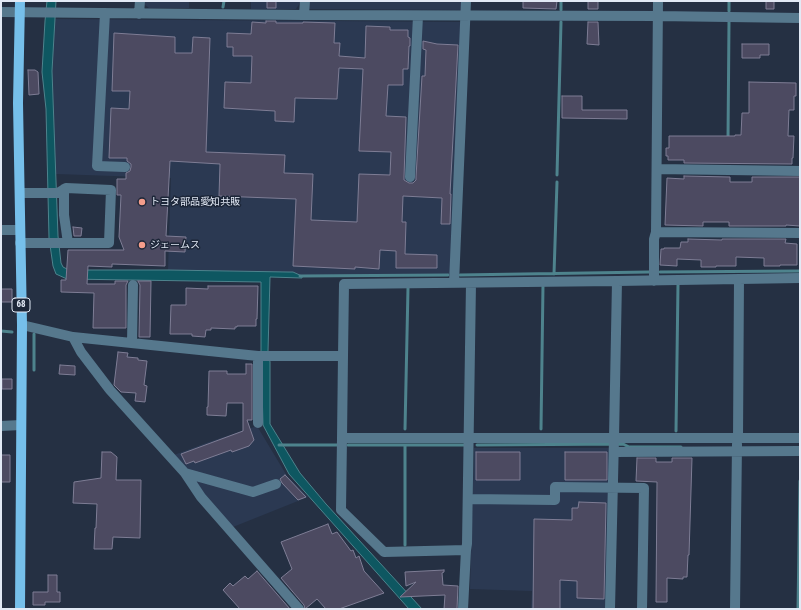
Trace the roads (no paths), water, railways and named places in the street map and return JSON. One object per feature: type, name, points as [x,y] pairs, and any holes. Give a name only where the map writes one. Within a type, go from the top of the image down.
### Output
[{"type":"main road","name":"68","points":[[20,1],[18,103],[22,325],[20,609]]},
{"type":"street","points":[[139,14],[140,1]]},
{"type":"street","points":[[304,16],[305,1]]},
{"type":"street","points":[[454,283],[466,1]]},
{"type":"street","points":[[654,281],[657,169],[658,1]]},
{"type":"street","points":[[1,12],[304,16],[658,16],[800,18]]},
{"type":"street","points":[[105,13],[97,166],[125,167]]},
{"type":"street","points":[[410,176],[418,16]]},
{"type":"street","points":[[657,169],[800,171]]},
{"type":"street","points":[[20,193],[44,193],[61,191],[66,188],[111,190],[109,243],[20,243]]},
{"type":"street","points":[[61,191],[64,215],[64,243]]},
{"type":"street","points":[[1,230],[20,230]]},
{"type":"street","points":[[656,232],[800,233]]},
{"type":"street","points":[[466,550],[384,552],[341,510],[344,284],[800,278]]},
{"type":"street","points":[[735,609],[739,279]]},
{"type":"street","points":[[610,609],[617,281]]},
{"type":"street","points":[[463,609],[467,544],[471,283]]},
{"type":"street","points":[[132,343],[133,285]]},
{"type":"street","points":[[22,325],[73,336],[259,356],[343,356]]},
{"type":"street","points":[[73,336],[81,352],[110,390],[185,473],[200,497],[299,609]]},
{"type":"street","points":[[258,423],[259,356]]},
{"type":"street","points":[[1,426],[21,425]]},
{"type":"street","points":[[342,438],[469,437],[737,451],[800,451]]},
{"type":"street","points":[[614,444],[738,438],[800,438]]},
{"type":"street","points":[[185,473],[253,492],[276,484]]},
{"type":"street","points":[[468,499],[555,500],[555,487],[644,488],[642,609]]},
{"type":"waterway","points":[[223,7],[224,1]]},
{"type":"waterway","points":[[561,1],[561,10]]},
{"type":"waterway","points":[[729,1],[729,11]]},
{"type":"waterway","points":[[557,175],[561,22]]},
{"type":"waterway","points":[[728,139],[729,22]]},
{"type":"waterway","points":[[554,274],[557,182]]},
{"type":"waterway","points":[[660,272],[800,271]]},
{"type":"waterway","points":[[460,275],[649,272]]},
{"type":"waterway","points":[[300,276],[448,275]]},
{"type":"waterway","points":[[676,431],[678,284]]},
{"type":"waterway","points":[[541,429],[543,285]]},
{"type":"waterway","points":[[405,429],[408,288]]},
{"type":"waterway","points":[[1,331],[12,332]]},
{"type":"waterway","points":[[34,334],[34,370]]},
{"type":"waterway","points":[[477,445],[623,444],[629,447],[681,447]]},
{"type":"waterway","points":[[279,445],[337,445]]},
{"type":"waterway","points":[[348,445],[464,445]]},
{"type":"waterway","points":[[405,445],[405,545]]},
{"type":"waterway","points":[[798,609],[800,481]]},
{"type":"place","name":"トヨタ部品愛知共販","points":[[142,202]]},
{"type":"place","name":"ジェームス","points":[[142,245]]}]
